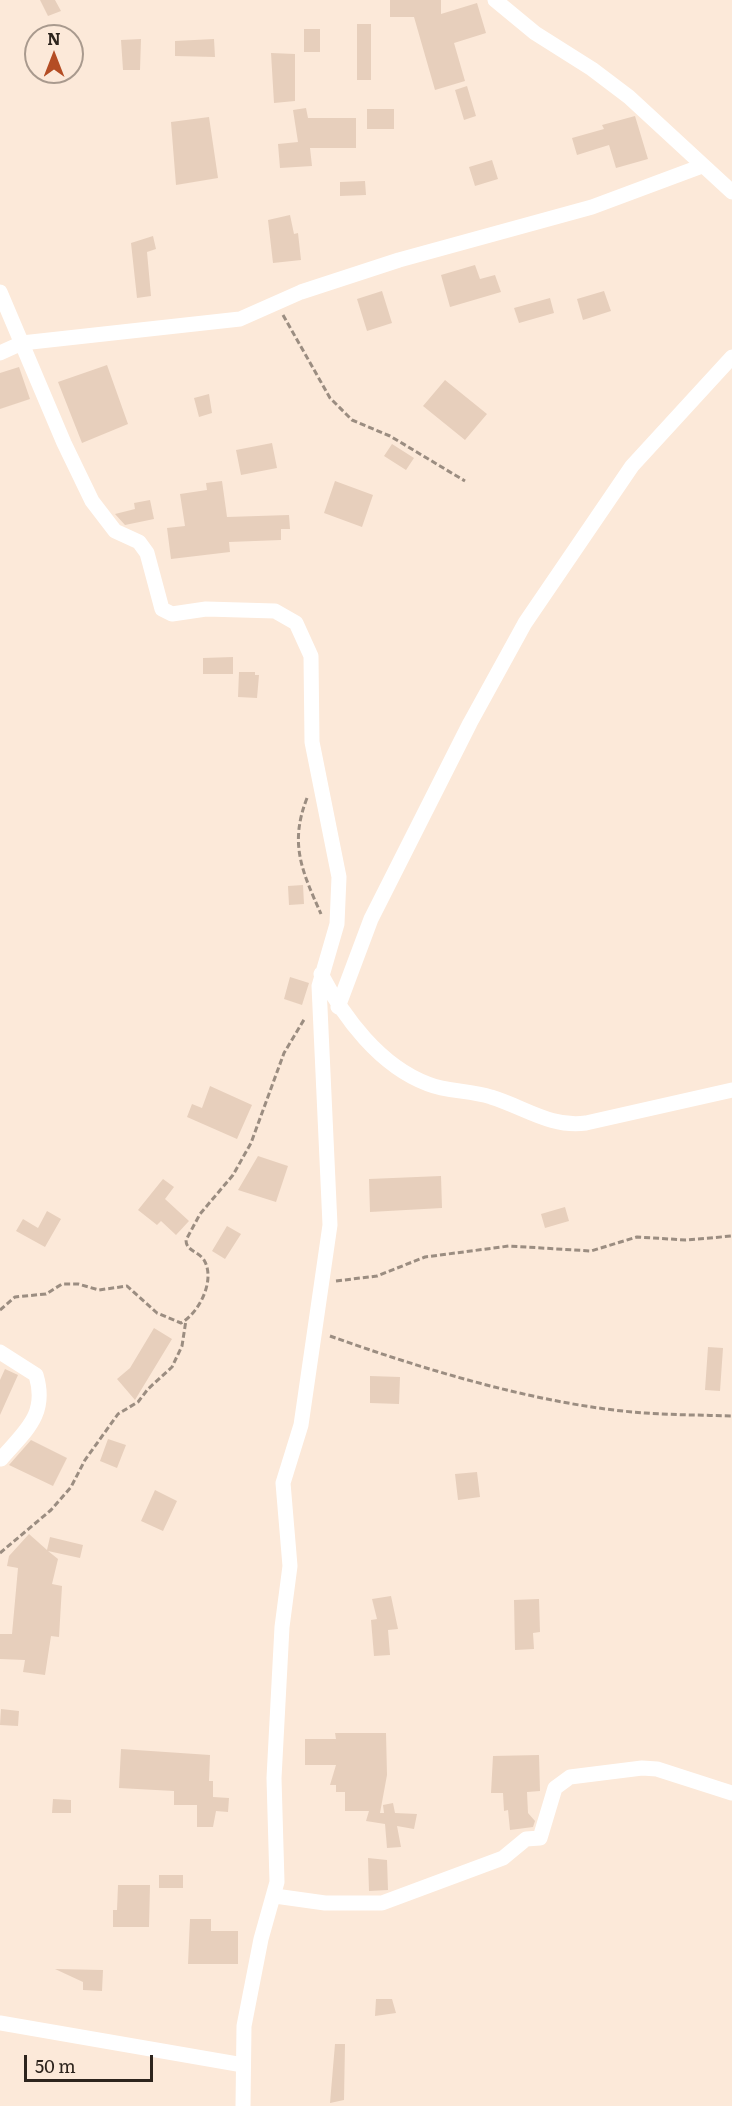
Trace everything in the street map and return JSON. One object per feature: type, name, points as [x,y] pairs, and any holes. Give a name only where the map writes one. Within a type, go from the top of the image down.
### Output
[{"type":"street","points":[[495,0],[535,33],[592,69],[629,97],[732,192]]},
{"type":"street","points":[[0,353],[22,343],[231,321],[301,292],[399,260],[592,207],[702,166]]},
{"type":"street","points":[[0,292],[64,444],[92,501],[115,531],[139,542],[147,553],[162,609],[172,614],[206,609],[275,611],[296,623],[311,656],[312,742],[339,878],[337,924],[321,974],[320,996],[330,1225],[324,1282],[301,1425],[283,1483],[290,1566],[282,1627],[274,1778],[278,1859],[274,1896],[253,1977],[244,2026],[243,2106]]},
{"type":"street","points":[[339,1007],[371,919],[470,723],[525,623],[632,466],[732,357]]},
{"type":"street","points":[[321,974],[339,1007],[399,1070],[428,1084],[490,1096],[562,1124],[586,1123],[732,1090]]},
{"type":"street","points":[[0,1352],[36,1375],[40,1389],[37,1416],[0,1462]]},
{"type":"street","points":[[274,1896],[325,1903],[382,1903],[503,1858],[526,1839],[540,1838],[555,1788],[570,1777],[642,1768],[657,1769],[732,1793]]},
{"type":"street","points":[[0,2023],[243,2065]]},
{"type":"path","points":[[276,303],[330,398],[352,420],[390,436],[465,481]]},
{"type":"path","points":[[317,771],[299,818],[297,846],[304,878],[331,943]]},
{"type":"path","points":[[0,1311],[15,1297],[46,1294],[62,1284],[78,1284],[99,1290],[127,1286],[157,1313],[181,1323],[186,1320],[199,1306],[207,1280],[204,1260],[189,1249],[186,1240],[200,1214],[233,1175],[257,1127],[284,1053],[320,996]]},
{"type":"path","points":[[324,1282],[377,1276],[425,1257],[509,1246],[591,1251],[637,1237],[686,1240],[732,1236]]},
{"type":"path","points":[[0,1553],[51,1510],[70,1487],[85,1460],[118,1414],[138,1402],[148,1389],[159,1382],[172,1367],[182,1346],[186,1320]]},
{"type":"path","points":[[316,1331],[456,1376],[562,1401],[644,1413],[732,1416]]},
{"type":"building","points":[[40,0],[55,0],[61,11],[48,16]]},
{"type":"building","points":[[390,0],[441,0],[441,14],[477,3],[486,33],[454,43],[465,81],[435,90],[414,17],[390,17]]},
{"type":"building","points":[[357,24],[371,24],[371,80],[357,80]]},
{"type":"building","points":[[304,29],[320,29],[320,52],[304,52]]},
{"type":"building","points":[[141,39],[140,70],[123,70],[121,40]]},
{"type":"building","points":[[214,39],[215,57],[175,56],[175,41]]},
{"type":"building","points":[[271,53],[295,54],[295,101],[274,103]]},
{"type":"building","points":[[467,86],[476,116],[464,120],[455,90]]},
{"type":"building","points":[[306,108],[308,118],[356,118],[356,148],[310,148],[312,166],[280,168],[278,144],[298,142],[293,110]]},
{"type":"building","points":[[367,109],[394,109],[394,129],[367,129]]},
{"type":"building","points":[[635,116],[648,159],[616,168],[609,145],[577,155],[572,138],[604,129],[602,125]]},
{"type":"building","points":[[209,117],[218,178],[176,185],[171,122]]},
{"type":"building","points":[[492,160],[498,179],[475,186],[469,167]]},
{"type":"building","points":[[365,181],[366,195],[340,196],[340,182]]},
{"type":"building","points":[[290,215],[294,234],[298,233],[301,260],[273,263],[268,220]]},
{"type":"building","points":[[153,236],[156,249],[147,252],[151,296],[137,298],[131,243]]},
{"type":"building","points":[[475,265],[480,279],[495,275],[501,292],[450,307],[441,275]]},
{"type":"building","points":[[382,291],[392,323],[367,331],[357,299]]},
{"type":"building","points":[[604,291],[611,311],[583,320],[577,299]]},
{"type":"building","points":[[550,298],[554,313],[519,323],[514,308]]},
{"type":"building","points":[[107,365],[128,424],[82,443],[58,382]]},
{"type":"building","points":[[19,367],[30,399],[0,409],[0,373]]},
{"type":"building","points":[[445,380],[487,414],[465,440],[423,406]]},
{"type":"building","points":[[209,394],[212,413],[199,417],[194,398]]},
{"type":"building","points":[[272,443],[277,468],[241,475],[236,450]]},
{"type":"building","points":[[392,444],[414,458],[406,470],[384,456]]},
{"type":"building","points":[[222,481],[227,517],[289,515],[290,529],[281,529],[281,540],[229,542],[230,552],[171,559],[167,528],[185,526],[180,494],[207,490],[206,483]]},
{"type":"building","points":[[335,481],[373,495],[362,527],[324,513]]},
{"type":"building","points":[[150,500],[154,519],[125,525],[115,514],[135,509],[134,503]]},
{"type":"building","points":[[233,657],[233,674],[203,674],[203,658]]},
{"type":"building","points":[[239,672],[255,672],[255,675],[259,675],[257,698],[238,697]]},
{"type":"building","points":[[303,885],[304,904],[289,905],[288,886]]},
{"type":"building","points":[[290,977],[309,983],[302,1005],[284,999]]},
{"type":"building","points":[[210,1086],[252,1105],[237,1139],[187,1117],[192,1104],[202,1108]]},
{"type":"building","points":[[258,1156],[288,1166],[276,1202],[238,1190]]},
{"type":"building","points":[[441,1176],[442,1208],[370,1212],[369,1179]]},
{"type":"building","points":[[163,1179],[174,1187],[165,1199],[189,1221],[176,1235],[161,1221],[157,1225],[138,1210]]},
{"type":"building","points":[[565,1207],[569,1221],[545,1228],[541,1214]]},
{"type":"building","points":[[47,1211],[61,1219],[45,1247],[16,1231],[23,1219],[38,1228]]},
{"type":"building","points":[[227,1226],[241,1234],[225,1259],[212,1251]]},
{"type":"building","points":[[154,1328],[172,1339],[135,1400],[117,1379],[130,1368]]},
{"type":"building","points":[[708,1347],[723,1348],[720,1391],[705,1390]]},
{"type":"building","points":[[5,1369],[18,1375],[0,1415],[0,1380]]},
{"type":"building","points":[[370,1376],[400,1377],[399,1404],[370,1403]]},
{"type":"building","points":[[108,1439],[126,1445],[117,1468],[100,1461]]},
{"type":"building","points":[[31,1440],[67,1458],[53,1486],[9,1465]]},
{"type":"building","points":[[477,1472],[480,1497],[458,1500],[455,1474]]},
{"type":"building","points":[[155,1490],[177,1501],[163,1531],[141,1521]]},
{"type":"building","points":[[29,1534],[47,1550],[50,1537],[83,1545],[80,1558],[48,1551],[58,1559],[52,1584],[62,1586],[59,1637],[51,1636],[45,1675],[23,1672],[25,1660],[0,1659],[0,1634],[12,1634],[18,1568],[7,1566],[9,1556]]},
{"type":"building","points":[[391,1596],[398,1629],[388,1630],[390,1655],[374,1656],[371,1620],[377,1619],[372,1599]]},
{"type":"building","points":[[539,1599],[540,1632],[533,1633],[534,1649],[515,1650],[514,1600]]},
{"type":"building","points":[[1,1709],[19,1711],[18,1726],[0,1725]]},
{"type":"building","points":[[335,1733],[386,1733],[387,1775],[380,1813],[384,1813],[383,1805],[393,1803],[395,1813],[417,1814],[414,1829],[397,1826],[401,1847],[387,1848],[385,1824],[366,1821],[369,1811],[345,1811],[345,1792],[336,1792],[336,1785],[330,1785],[336,1765],[305,1765],[305,1739],[336,1739]]},
{"type":"building","points":[[121,1749],[210,1755],[209,1781],[213,1781],[213,1797],[229,1798],[228,1812],[216,1811],[213,1827],[197,1827],[197,1805],[174,1805],[174,1791],[119,1788]]},
{"type":"building","points":[[539,1755],[540,1791],[527,1792],[528,1813],[535,1821],[533,1827],[510,1830],[508,1810],[504,1811],[503,1793],[491,1793],[493,1756]]},
{"type":"building","points":[[53,1799],[71,1800],[71,1813],[52,1813]]},
{"type":"building","points":[[368,1858],[387,1860],[388,1890],[369,1891]]},
{"type":"building","points":[[159,1875],[183,1875],[183,1888],[159,1888]]},
{"type":"building","points":[[118,1885],[150,1885],[149,1927],[113,1927],[113,1910],[117,1910]]},
{"type":"building","points":[[190,1919],[211,1919],[211,1931],[238,1931],[238,1964],[188,1964]]},
{"type":"building","points":[[55,1969],[103,1970],[102,1991],[83,1990],[83,1982]]},
{"type":"building","points":[[376,1999],[392,1999],[396,2013],[375,2016]]},
{"type":"building","points":[[335,2044],[345,2044],[344,2100],[330,2103]]}]
